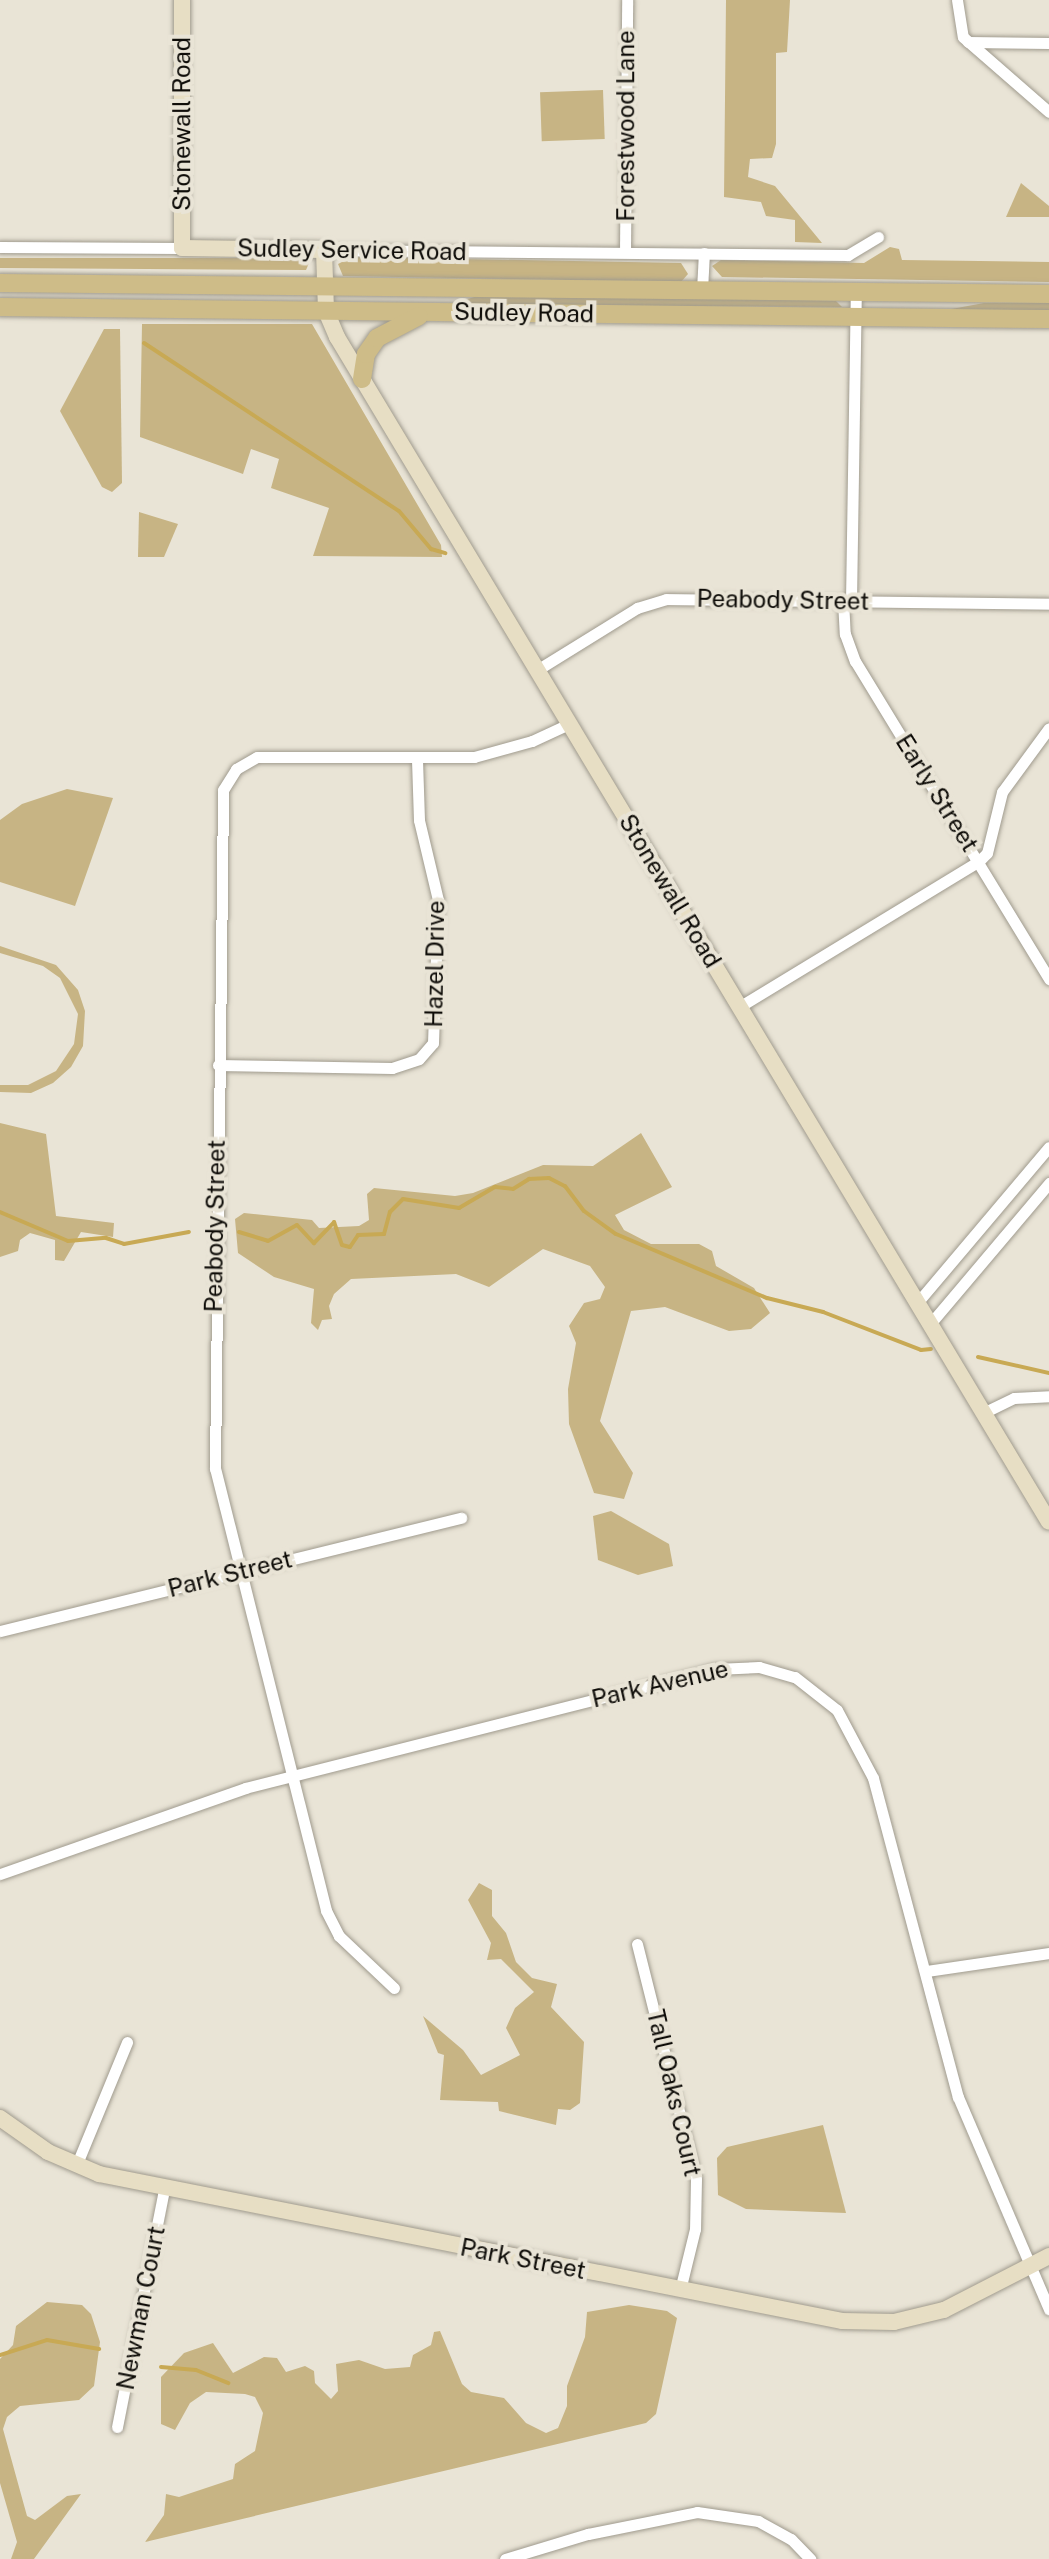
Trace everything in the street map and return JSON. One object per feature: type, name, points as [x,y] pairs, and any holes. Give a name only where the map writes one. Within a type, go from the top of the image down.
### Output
[{"type":"main road","name":"Sudley Road","points":[[0,283],[1049,294]]},
{"type":"main road","name":"Sudley Road","points":[[0,307],[1049,319]]},
{"type":"main road","points":[[362,379],[366,354],[377,338],[434,312]]},
{"type":"street","name":"Stonewall Road","points":[[182,0],[182,248]]},
{"type":"street","name":"Forestwood Lane","points":[[625,252],[627,0]]},
{"type":"street","points":[[957,0],[958,27],[967,42],[1049,112]]},
{"type":"street","points":[[967,42],[1049,43]]},
{"type":"street","name":"Sudley Service Road","points":[[0,247],[848,255],[878,237]]},
{"type":"street","name":"Stonewall Road","points":[[324,250],[326,311],[362,379],[1049,1522]]},
{"type":"street","points":[[702,290],[704,253]]},
{"type":"street","name":"Early Street","points":[[856,292],[845,634],[855,661],[1049,979]]},
{"type":"street","name":"Peabody Street","points":[[537,670],[651,602],[847,600],[1049,604]]},
{"type":"street","name":"Peabody Street","points":[[394,1988],[355,1954],[332,1925],[240,1572],[212,1447],[223,790],[228,779],[246,762],[266,756],[417,760],[504,751],[569,724]]},
{"type":"street","points":[[739,1007],[979,861],[987,853],[1002,792],[1049,728]]},
{"type":"street","name":"Hazel Drive","points":[[218,1065],[392,1068],[419,1059],[433,1043],[438,900],[419,820],[417,760]]},
{"type":"street","points":[[917,1303],[1049,1147]]},
{"type":"street","points":[[930,1324],[1049,1183]]},
{"type":"street","points":[[983,1413],[1014,1398],[1049,1396]]},
{"type":"street","name":"Park Street","points":[[0,1631],[461,1518]]},
{"type":"street","name":"Park Avenue","points":[[0,1874],[292,1776],[715,1669],[739,1666],[781,1672],[811,1685],[837,1710],[873,1778],[968,2124],[1049,2309]]},
{"type":"street","name":"Tall Oaks Court","points":[[637,1944],[696,2179],[695,2229],[680,2290]]},
{"type":"street","points":[[927,1971],[1049,1953]]},
{"type":"street","points":[[76,2166],[127,2042]]},
{"type":"street","name":"Park Street","points":[[0,2118],[76,2166],[164,2189],[842,2321],[894,2322],[944,2310],[1049,2256]]},
{"type":"street","name":"Newman Court","points":[[117,2427],[164,2189]]},
{"type":"street","points":[[505,2559],[588,2534],[697,2512],[758,2521],[791,2539],[810,2559]]},
{"type":"shaded area","points":[[726,0],[790,0],[787,52],[776,53],[776,144],[772,158],[750,159],[748,177],[775,186],[822,243],[795,242],[795,220],[766,216],[761,202],[724,197]]},
{"type":"shaded area","points":[[603,90],[605,139],[542,141],[540,92]]},
{"type":"shaded area","points":[[1021,183],[1049,206],[1049,217],[1006,217]]},
{"type":"shaded area","points":[[890,247],[899,249],[902,260],[1049,262],[1049,282],[722,277],[712,266],[721,260],[864,263]]},
{"type":"shaded area","points":[[352,257],[681,263],[688,274],[681,282],[343,276],[338,264]]},
{"type":"shaded area","points":[[0,258],[303,258],[309,263],[306,270],[0,268]]},
{"type":"shaded area","points":[[478,296],[763,298],[836,301],[842,307],[446,305]]},
{"type":"shaded area","points":[[984,303],[1049,303],[1049,311],[946,310]]},
{"type":"shaded area","points":[[142,324],[312,324],[441,545],[442,557],[313,556],[329,508],[271,488],[279,459],[251,449],[243,474],[140,437]]},
{"type":"shaded area","points":[[104,329],[120,329],[122,483],[112,492],[102,487],[60,411]]},
{"type":"shaded area","points":[[139,512],[178,524],[164,557],[138,557]]},
{"type":"shaded area","points":[[67,789],[113,798],[75,906],[0,882],[0,820],[22,804]]},
{"type":"shaded area","points":[[0,946],[56,965],[78,990],[85,1011],[83,1046],[71,1067],[53,1083],[31,1093],[0,1092],[0,1085],[28,1085],[56,1071],[74,1044],[78,1014],[60,978],[43,966],[0,953]]},
{"type":"shaded area","points":[[0,1123],[46,1134],[56,1216],[114,1223],[113,1237],[81,1232],[64,1261],[55,1260],[55,1240],[30,1233],[20,1240],[18,1251],[0,1257]]},
{"type":"shaded area","points":[[641,1133],[672,1187],[615,1215],[624,1230],[651,1244],[699,1244],[712,1251],[716,1266],[754,1288],[770,1313],[751,1329],[729,1331],[665,1307],[631,1311],[600,1421],[633,1473],[624,1499],[594,1493],[569,1424],[568,1389],[576,1343],[569,1326],[584,1303],[600,1299],[605,1287],[590,1266],[543,1249],[489,1287],[456,1274],[351,1279],[334,1294],[329,1306],[332,1319],[322,1320],[318,1330],[311,1323],[314,1289],[274,1277],[238,1253],[235,1219],[244,1213],[312,1220],[319,1228],[359,1226],[369,1220],[367,1194],[374,1188],[455,1196],[473,1193],[543,1165],[593,1166]]},
{"type":"shaded area","points":[[611,1511],[669,1544],[673,1566],[638,1575],[598,1560],[593,1516]]},
{"type":"shaded area","points":[[479,1883],[492,1890],[492,1916],[506,1933],[516,1962],[532,1978],[557,1984],[551,2007],[584,2042],[580,2103],[570,2110],[558,2109],[556,2125],[499,2111],[498,2102],[440,2100],[444,2055],[438,2053],[423,2016],[463,2050],[481,2075],[520,2055],[506,2028],[515,2008],[534,1992],[501,1959],[487,1960],[491,1943],[468,1900]]},
{"type":"shaded area","points":[[823,2125],[846,2213],[746,2209],[718,2195],[717,2158],[727,2147]]},
{"type":"shaded area","points":[[47,2302],[82,2305],[91,2314],[100,2342],[94,2386],[79,2400],[20,2406],[7,2417],[3,2429],[27,2516],[35,2520],[67,2496],[81,2494],[34,2559],[11,2559],[17,2542],[0,2483],[0,2359],[13,2345],[16,2326]]},
{"type":"shaded area","points":[[629,2305],[667,2311],[677,2318],[656,2414],[646,2423],[145,2542],[164,2515],[166,2494],[179,2497],[233,2479],[235,2464],[255,2451],[263,2413],[255,2397],[206,2392],[190,2403],[175,2430],[161,2424],[161,2377],[184,2353],[213,2343],[233,2373],[264,2357],[277,2358],[286,2372],[305,2366],[314,2371],[315,2383],[331,2399],[338,2391],[336,2364],[359,2360],[385,2369],[410,2367],[413,2355],[431,2345],[434,2332],[440,2331],[462,2384],[471,2392],[504,2398],[526,2423],[546,2433],[558,2428],[567,2406],[567,2386],[585,2337],[587,2312]]},
{"type":"waterway","points":[[144,343],[399,511],[431,549],[445,553]]},
{"type":"waterway","points":[[239,1232],[268,1241],[297,1225],[314,1243],[334,1222],[342,1245],[350,1247],[358,1235],[384,1234],[390,1212],[403,1199],[459,1208],[495,1187],[513,1189],[529,1179],[549,1178],[565,1186],[584,1211],[616,1234],[767,1298],[823,1312],[921,1350],[931,1349]]},
{"type":"waterway","points":[[0,1212],[68,1241],[106,1238],[124,1244],[189,1232]]},
{"type":"waterway","points":[[978,1357],[1049,1373]]},
{"type":"waterway","points":[[0,2355],[47,2340],[99,2349]]},
{"type":"waterway","points":[[161,2367],[196,2370],[228,2383]]}]
